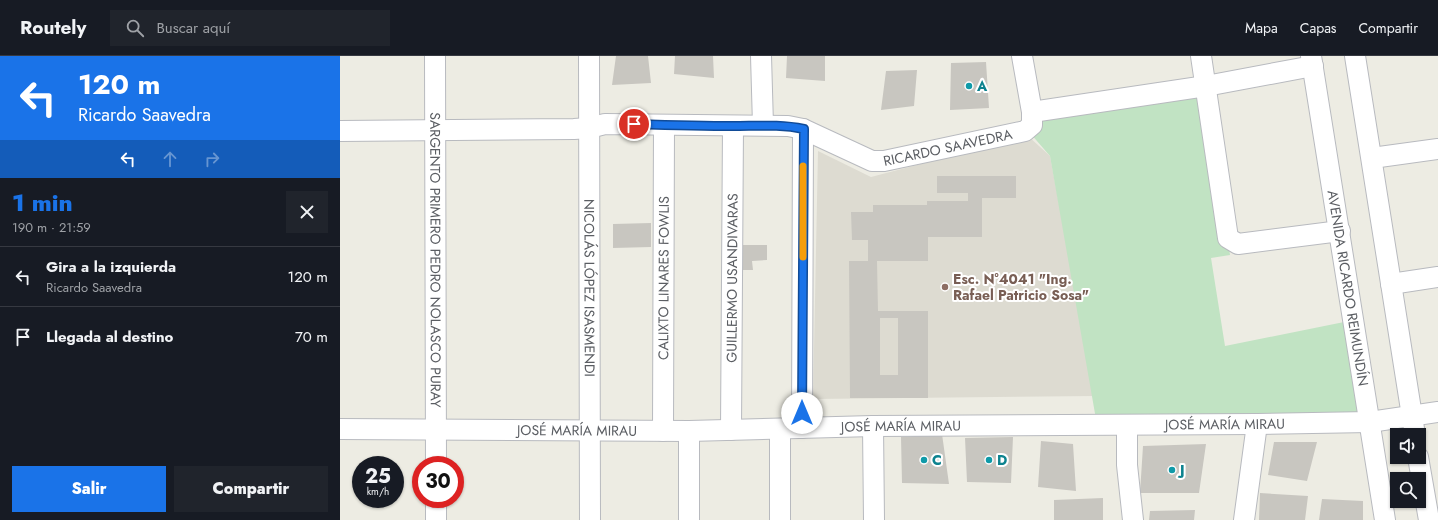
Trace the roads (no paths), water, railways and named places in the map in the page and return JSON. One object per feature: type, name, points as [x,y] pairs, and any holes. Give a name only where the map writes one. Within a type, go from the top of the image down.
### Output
[{"type":"street","name":"SARGENTO PRIMERO PEDRO NOLASCO PURAY","points":[[435,56],[436,456]]},
{"type":"street","name":"NICOLÁS LÓPEZ ISASMENDI","points":[[589,56],[590,520]]},
{"type":"street","points":[[761,56],[763,125]]},
{"type":"street","points":[[1022,56],[1032,112],[1206,86],[1312,61]]},
{"type":"street","points":[[1201,56],[1228,238],[1238,244],[1340,231]]},
{"type":"street","points":[[1355,56],[1413,426]]},
{"type":"street","name":"AVENIDA RICARDO REIMUNDÍN","points":[[1312,61],[1385,520]]},
{"type":"street","name":"RICARDO SAAVEDRA","points":[[340,131],[589,128],[605,124],[788,126],[804,129],[872,161],[884,161],[1025,131],[1032,125],[1032,112]]},
{"type":"street","name":"CALIXTO LINARES FOWLIS","points":[[663,431],[664,125]]},
{"type":"street","name":"GUILLERMO USANDIVARAS","points":[[731,430],[734,126]]},
{"type":"street","points":[[802,428],[804,129]]},
{"type":"street","points":[[1372,158],[1438,149]]},
{"type":"street","points":[[1391,284],[1438,277]]},
{"type":"street","name":"JOSÉ MARÍA MIRAU","points":[[340,429],[689,431],[873,426],[1370,422],[1413,426],[1438,412]]},
{"type":"street","points":[[1244,520],[1257,424]]},
{"type":"street","points":[[1127,425],[1127,465],[1133,520]]},
{"type":"street","points":[[873,426],[874,520]]},
{"type":"street","points":[[780,429],[780,520]]},
{"type":"street","points":[[689,431],[689,520]]},
{"type":"street","points":[[1419,464],[1429,520]]},
{"type":"street","points":[[436,508],[436,520]]},
{"type":"place","name":"A","points":[[969,86]]},
{"type":"place","name":"Esc. N°4041 \"Ing. Rafael Patricio Sosa\"","points":[[945,287]]},
{"type":"place","name":"C","points":[[924,460]]},
{"type":"place","name":"D","points":[[989,460]]},
{"type":"place","name":"J","points":[[1172,470]]}]
